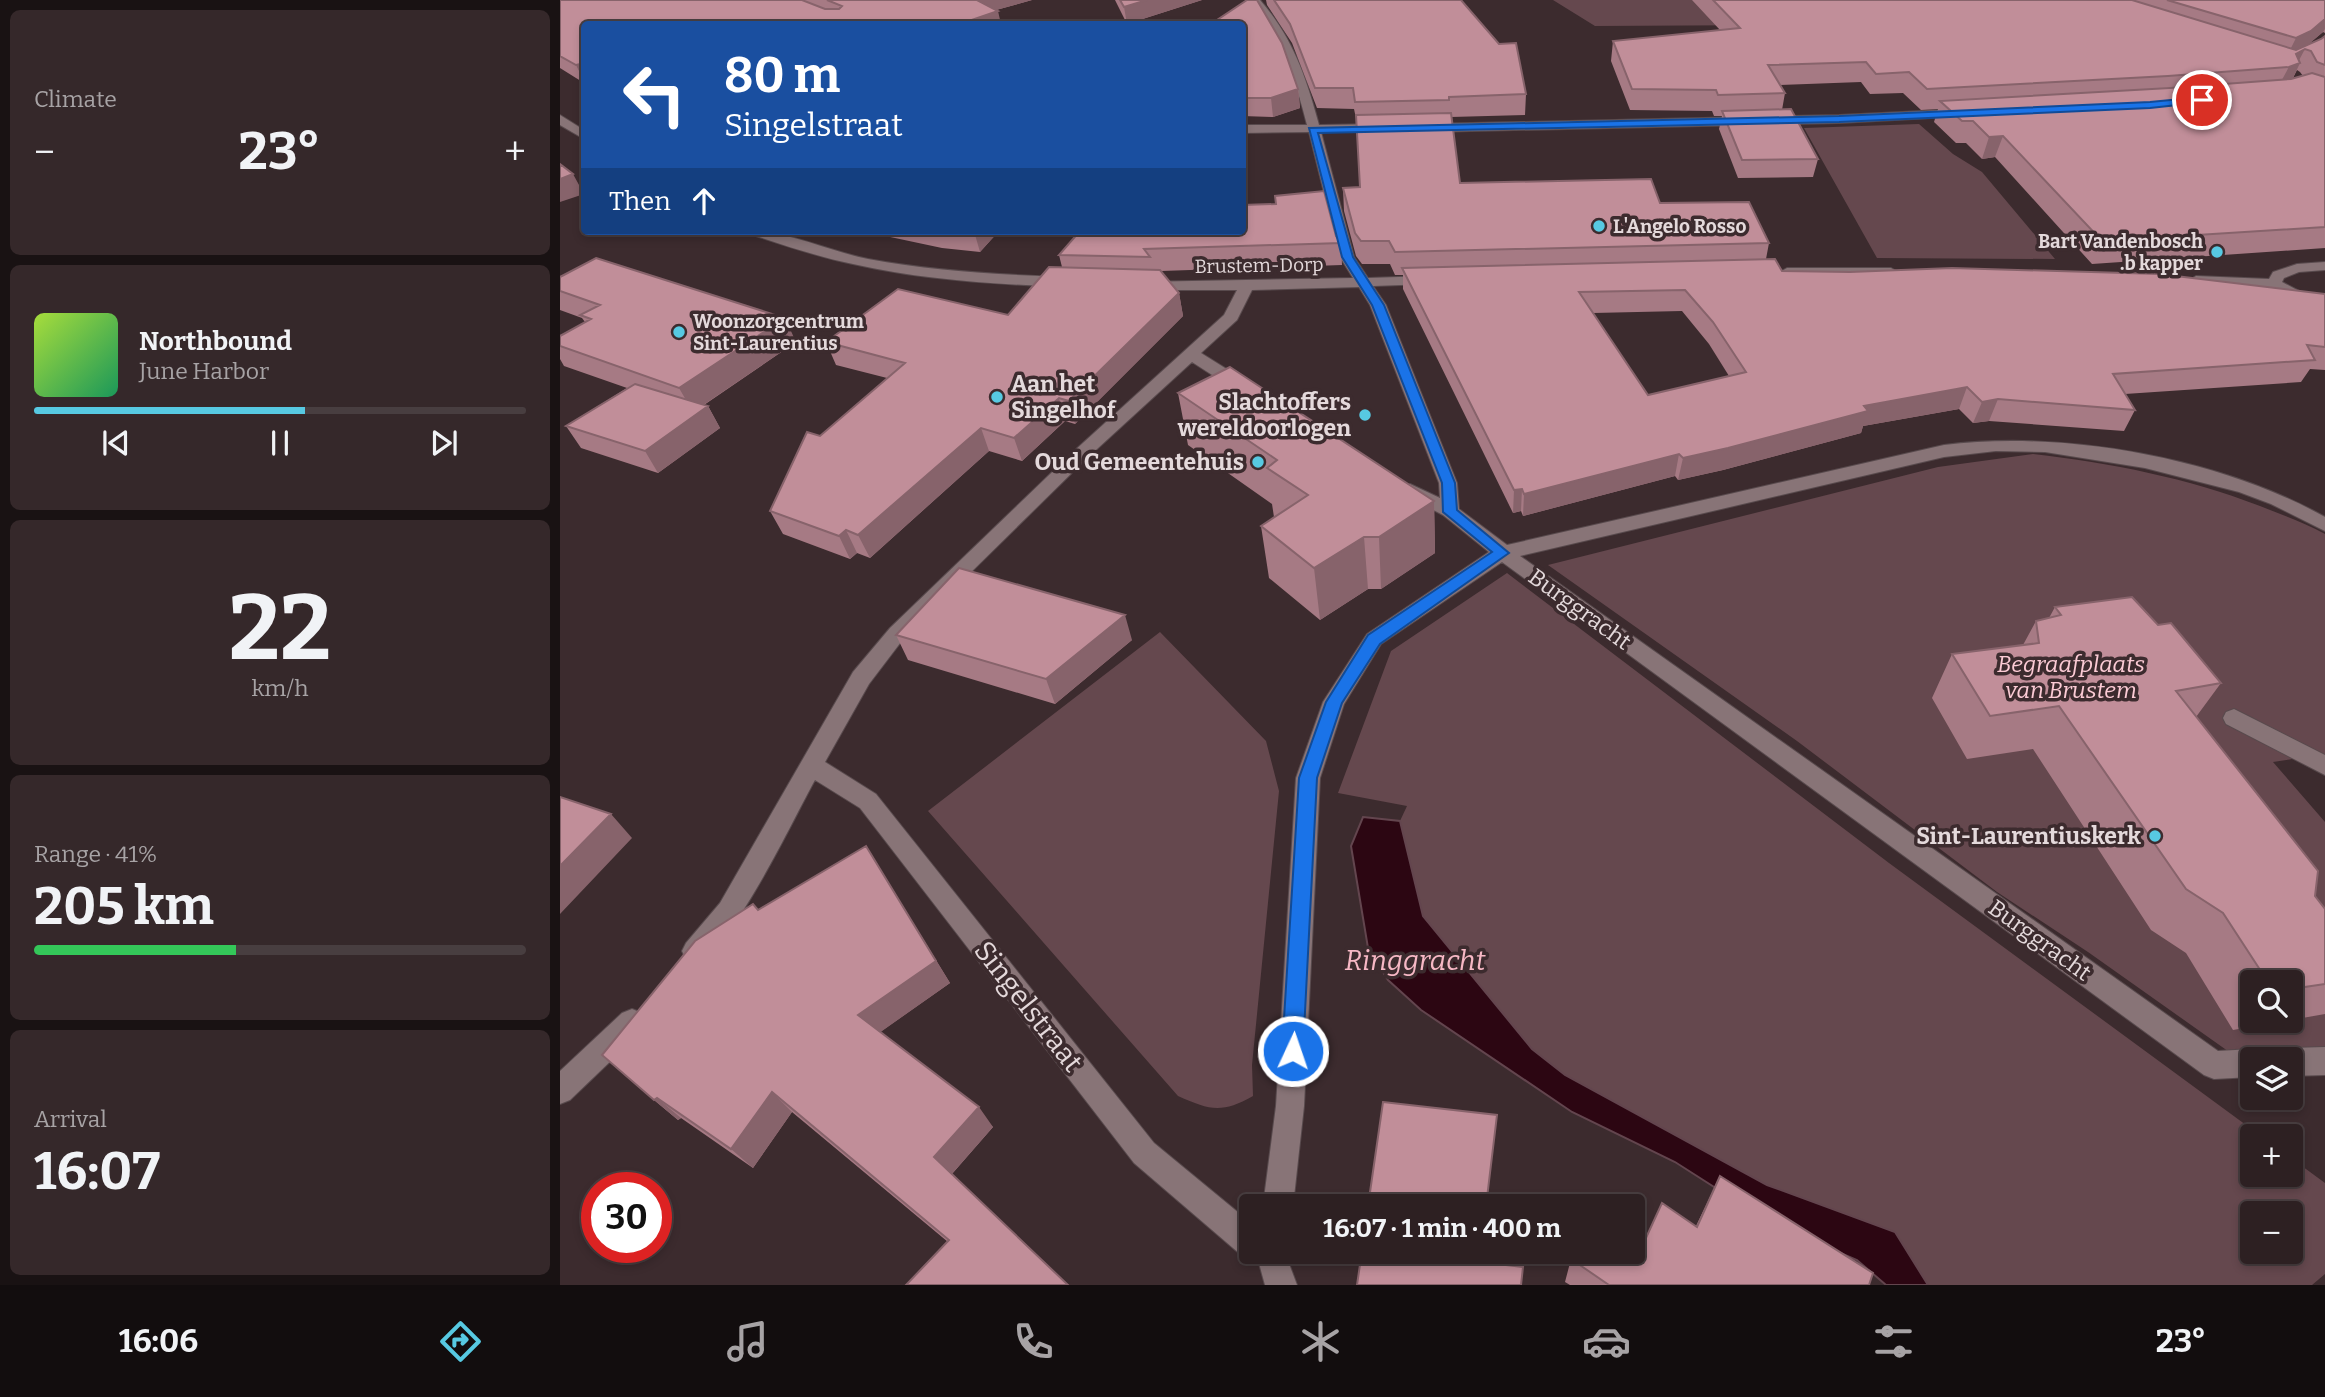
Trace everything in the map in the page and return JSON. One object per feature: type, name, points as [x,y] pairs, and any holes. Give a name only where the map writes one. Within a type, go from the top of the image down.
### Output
[{"type":"street","points":[[1255,0],[1274,23],[1300,75],[1312,130],[1347,257],[1365,281],[1378,305],[1448,483],[1450,512]]},
{"type":"street","points":[[1409,128],[1839,119],[1974,113]]},
{"type":"street","points":[[560,119],[581,133]]},
{"type":"street","points":[[1246,129],[1395,128]]},
{"type":"street","points":[[768,235],[851,260],[898,268],[1007,280],[1084,283]]},
{"type":"street","points":[[2274,284],[2278,275],[2297,268],[2325,266]]},
{"type":"street","points":[[1775,272],[1912,273]]},
{"type":"street","name":"Brustem-Dorp","points":[[1122,284],[1247,286],[1447,279]]},
{"type":"street","points":[[2181,280],[2274,284],[2294,294],[2325,302]]},
{"type":"street","points":[[685,964],[729,911],[861,678],[897,633],[1079,456],[1231,317],[1247,286]]},
{"type":"street","points":[[1191,354],[1261,398]]},
{"type":"street","name":"Burggracht","points":[[1502,553],[1944,451],[2008,444],[2080,449],[2204,474],[2279,500],[2325,525]]},
{"type":"street","points":[[1279,1194],[1290,1106],[1308,778],[1334,702],[1374,639],[1502,553],[1450,512],[1390,477]]},
{"type":"street","name":"Burggracht","points":[[1502,553],[2214,1065],[2240,1064]]},
{"type":"street","points":[[2235,718],[2325,766]]},
{"type":"street","name":"Singelstraat","points":[[812,766],[869,802],[1144,1153],[1239,1233]]},
{"type":"street","points":[[560,1090],[649,1005]]},
{"type":"street","points":[[2303,1062],[2325,1061]]},
{"type":"green space","points":[[1553,0],[1812,0],[1799,25],[1595,26]]},
{"type":"green space","points":[[1919,124],[1953,154],[1982,172],[2055,259],[1877,258],[1804,128]]},
{"type":"green space","name":"Begraafplaats van Brustem","points":[[2033,454],[2092,462],[2205,487],[2301,522],[2325,534],[2325,754],[2273,762],[2325,822],[2325,1072],[2303,1072],[2303,1047],[2240,1047],[2240,1060],[2088,952],[1997,892],[1797,741],[1548,565],[1938,467]]},
{"type":"green space","points":[[1507,573],[1889,863],[2245,1124],[2240,1124],[2240,1187],[2303,1187],[2303,1167],[2325,1183],[2325,1274],[2312,1285],[1928,1285],[1895,1232],[1767,1185],[1565,1075],[1532,1049],[1423,916],[1400,821],[1407,806],[1338,793],[1391,651]]},
{"type":"green space","points":[[1160,632],[1266,741],[1279,791],[1252,1065],[1253,1096],[1224,1108],[1207,1107],[1178,1096],[928,811]]},
{"type":"water","name":"Ringgracht","points":[[1363,817],[1400,821],[1423,916],[1532,1049],[1565,1075],[1767,1185],[1895,1232],[1928,1285],[1886,1285],[1857,1260],[1769,1222],[1675,1162],[1572,1112],[1421,1010],[1388,980],[1368,948],[1351,846]]},
{"type":"building","points":[[560,0],[802,0],[825,9],[839,9],[842,6],[827,0],[977,0],[998,11],[969,21],[581,21],[581,65],[576,65],[560,56]]},
{"type":"building","points":[[1120,0],[1147,0],[1124,7]]},
{"type":"building","points":[[1247,0],[1257,0],[1282,43],[1298,89],[1271,98],[1246,98],[1246,21],[1216,21]]},
{"type":"building","points":[[1274,0],[1461,0],[1499,44],[1516,43],[1526,94],[1449,97],[1449,100],[1355,102],[1353,88],[1315,88],[1290,24]]},
{"type":"building","points":[[1713,0],[2132,0],[2296,50],[2325,36],[2325,65],[2317,62],[2311,51],[2305,49],[2296,54],[2300,63],[2289,67],[1927,89],[1909,72],[1876,74],[1866,62],[1768,65],[1785,93],[1718,95],[1716,90],[1632,89],[1613,41],[1740,28]]},
{"type":"building","points":[[2167,0],[2325,0],[2325,19],[2311,31],[2296,38]]},
{"type":"building","points":[[2312,73],[2325,77],[2325,227],[2102,241],[2003,136],[1989,137],[1973,121],[1962,121],[1940,101],[2291,79]]},
{"type":"building","points":[[1791,109],[1818,159],[1742,160],[1722,111]]},
{"type":"building","points":[[1451,113],[1460,183],[1651,179],[1660,203],[1749,202],[1769,243],[1395,252],[1389,241],[1361,241],[1355,233],[1343,188],[1360,187],[1356,115]]},
{"type":"building","points":[[560,164],[573,174],[560,179]]},
{"type":"building","points":[[1324,191],[1336,236],[1341,243],[1144,249],[1150,257],[1059,255],[1076,235],[1246,235],[1246,205],[1276,204],[1275,196]]},
{"type":"building","points":[[596,258],[785,318],[679,388],[560,346],[560,336],[591,319],[580,315],[600,305],[560,291],[560,277]]},
{"type":"building","points":[[1775,259],[1782,271],[1850,272],[1952,268],[2159,274],[2325,294],[2325,347],[2307,345],[2315,360],[2113,374],[2135,410],[1998,399],[1982,402],[1967,387],[1864,406],[1868,411],[1728,448],[1683,458],[1679,454],[1524,494],[1522,489],[1514,490],[1402,268]],"holes":[[[1685,290],[1713,322],[1746,372],[1648,395],[1579,292]]]},
{"type":"building","points":[[1049,267],[1160,270],[1179,293],[1069,401],[1059,398],[1014,438],[981,428],[858,535],[846,530],[839,536],[770,511],[807,432],[820,436],[905,363],[826,342],[898,289],[1008,315]]},
{"type":"building","points":[[1230,367],[1434,501],[1379,537],[1364,537],[1314,568],[1261,526],[1308,495],[1267,468],[1277,460],[1178,393]]},
{"type":"building","points":[[635,384],[708,406],[645,451],[566,426]]},
{"type":"building","points":[[959,568],[1125,615],[1046,679],[896,635]]},
{"type":"building","points":[[2132,597],[2158,625],[2171,623],[2221,683],[2176,691],[2318,871],[2315,896],[2325,909],[2325,984],[2303,987],[2303,970],[2260,970],[2223,913],[2186,889],[2059,706],[1990,716],[1952,654],[2039,643],[2036,621],[2061,615],[2055,607]]},
{"type":"building","points":[[560,797],[611,814],[560,866]]},
{"type":"building","points":[[866,846],[936,961],[858,1015],[979,1107],[934,1157],[1068,1285],[906,1285],[949,1240],[772,1092],[731,1149],[657,1098],[654,1100],[602,1055],[695,941],[753,904],[758,910]]},
{"type":"building","points":[[1383,1102],[1497,1115],[1487,1194],[1370,1194]]},
{"type":"building","points":[[1720,1176],[1873,1273],[1869,1285],[1609,1285],[1578,1264],[1645,1264],[1645,1240],[1662,1203],[1697,1227]]},
{"type":"building","points":[[1360,1264],[1497,1264],[1523,1267],[1521,1285],[1357,1285]]},
{"type":"place","name":"L'Angelo Rosso","points":[[1599,226]]},
{"type":"place","name":"Bart Vandenbosch .b kapper","points":[[2217,252]]},
{"type":"place","name":"Woonzorgcentrum Sint-Laurentius","points":[[679,332]]},
{"type":"place","name":"Aan het Singelhof","points":[[997,397]]},
{"type":"place","name":"Slachtoffers wereldoorlogen","points":[[1365,415]]},
{"type":"place","name":"Oud Gemeentehuis","points":[[1258,462]]},
{"type":"place","name":"Sint-Laurentiuskerk","points":[[2155,836]]},
{"type":"route","points":[[1293,1051],[1308,778],[1334,702],[1374,639],[1502,553],[1450,512],[1448,483],[1378,305],[1365,281],[1347,257],[1312,130],[1839,119],[2150,105],[2202,100]]}]
